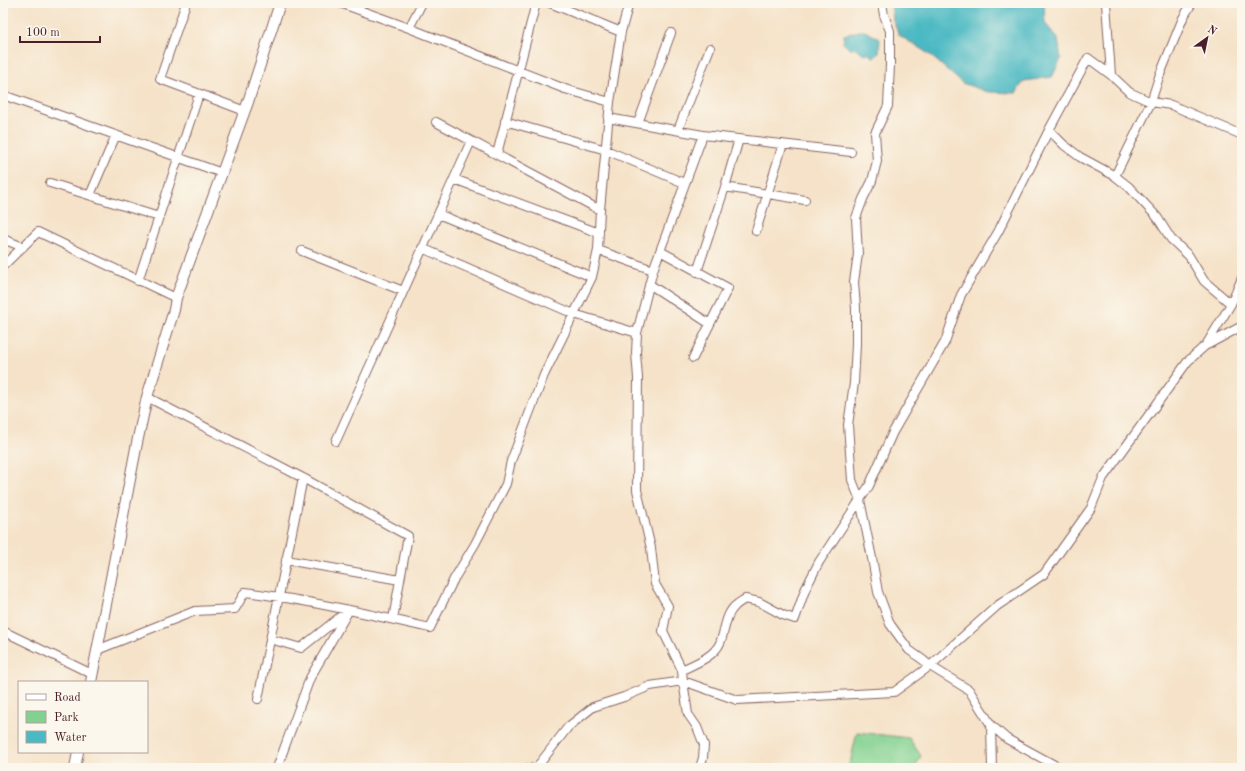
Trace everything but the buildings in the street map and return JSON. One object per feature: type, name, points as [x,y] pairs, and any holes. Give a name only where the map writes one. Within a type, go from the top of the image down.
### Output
[{"type":"main road","points":[[92,678],[135,451],[147,397],[174,310],[176,298],[245,112],[280,3]]},
{"type":"main road","points":[[74,768],[78,753]]},
{"type":"street","points":[[186,3],[160,79],[245,112]]},
{"type":"street","points":[[340,3],[409,28],[565,89],[610,102]]},
{"type":"street","points":[[409,28],[422,3]]},
{"type":"street","points":[[497,154],[536,3]]},
{"type":"street","points":[[550,3],[621,32]]},
{"type":"street","points":[[97,650],[195,611],[235,609],[244,592],[349,610],[430,628],[454,579],[475,544],[506,484],[511,461],[544,375],[592,277],[598,250],[600,210],[610,102],[621,32],[629,3]]},
{"type":"street","points":[[882,3],[884,15],[890,31],[888,106],[875,133],[877,161],[872,180],[856,218],[858,254],[854,282],[856,344],[854,383],[848,426],[852,480],[860,500],[878,592],[890,624],[909,650],[930,666],[969,690],[991,725],[1006,739],[1060,768]]},
{"type":"street","points":[[1106,3],[1111,75]]},
{"type":"street","points":[[1115,176],[1151,102],[1183,18],[1192,3]]},
{"type":"street","points":[[638,123],[671,33]]},
{"type":"street","points":[[678,130],[710,48]]},
{"type":"street","points":[[682,670],[700,662],[714,651],[720,644],[726,620],[734,606],[746,599],[759,602],[783,615],[795,618],[805,590],[819,562],[869,486],[893,432],[945,342],[961,295],[998,232],[1049,130],[1088,58],[1111,75],[1129,92],[1151,102],[1171,105],[1242,135]]},
{"type":"street","points":[[138,280],[199,94]]},
{"type":"street","points":[[3,95],[222,173]]},
{"type":"street","points":[[608,118],[703,135],[851,152]]},
{"type":"street","points":[[505,121],[606,150],[684,183]]},
{"type":"street","points":[[436,122],[600,210]]},
{"type":"street","points":[[1049,130],[1064,146],[1115,176],[1129,187],[1156,217],[1171,239],[1189,256],[1204,281],[1231,304]]},
{"type":"street","points":[[90,196],[116,135]]},
{"type":"street","points":[[700,768],[703,758],[704,745],[697,727],[688,714],[682,670],[663,631],[668,606],[655,584],[651,548],[637,490],[638,378],[636,352],[637,333],[653,270],[703,135]]},
{"type":"street","points":[[697,272],[726,187],[739,139]]},
{"type":"street","points":[[336,441],[470,141]]},
{"type":"street","points":[[756,230],[783,144]]},
{"type":"street","points":[[454,178],[599,233]]},
{"type":"street","points":[[50,183],[159,217]]},
{"type":"street","points":[[726,187],[806,200]]},
{"type":"street","points":[[438,214],[592,277]]},
{"type":"street","points":[[3,266],[38,232],[176,298]]},
{"type":"street","points":[[3,239],[22,247]]},
{"type":"street","points":[[422,248],[574,314],[637,333]]},
{"type":"street","points":[[598,250],[653,270]]},
{"type":"street","points":[[302,252],[403,291]]},
{"type":"street","points":[[660,252],[728,288],[693,358]]},
{"type":"street","points":[[1206,345],[1231,304],[1242,278]]},
{"type":"street","points":[[649,284],[710,324]]},
{"type":"street","points":[[529,768],[537,767],[568,727],[593,707],[624,697],[650,686],[683,681],[737,700],[894,692],[930,666],[997,606],[1044,574],[1091,508],[1103,478],[1188,361],[1206,345],[1242,326]]},
{"type":"street","points":[[147,397],[303,478],[408,536],[393,619]]},
{"type":"street","points":[[258,699],[303,478]]},
{"type":"street","points":[[286,560],[400,580]]},
{"type":"street","points":[[270,639],[301,648],[349,610]]},
{"type":"street","points":[[277,768],[310,678],[349,610]]},
{"type":"street","points":[[3,631],[92,678]]},
{"type":"street","points":[[991,725],[992,768]]},
{"type":"green space","points":[[857,732],[909,738],[921,756],[915,768],[844,768],[850,763]]},
{"type":"water","points":[[891,3],[1044,3],[1045,23],[1058,39],[1061,59],[1052,77],[1024,81],[1016,93],[988,92],[962,83],[929,54],[899,35],[893,20]]},
{"type":"water","points":[[865,31],[880,39],[879,53],[874,58],[870,54],[864,54],[856,48],[850,49],[843,43],[844,35]]}]
